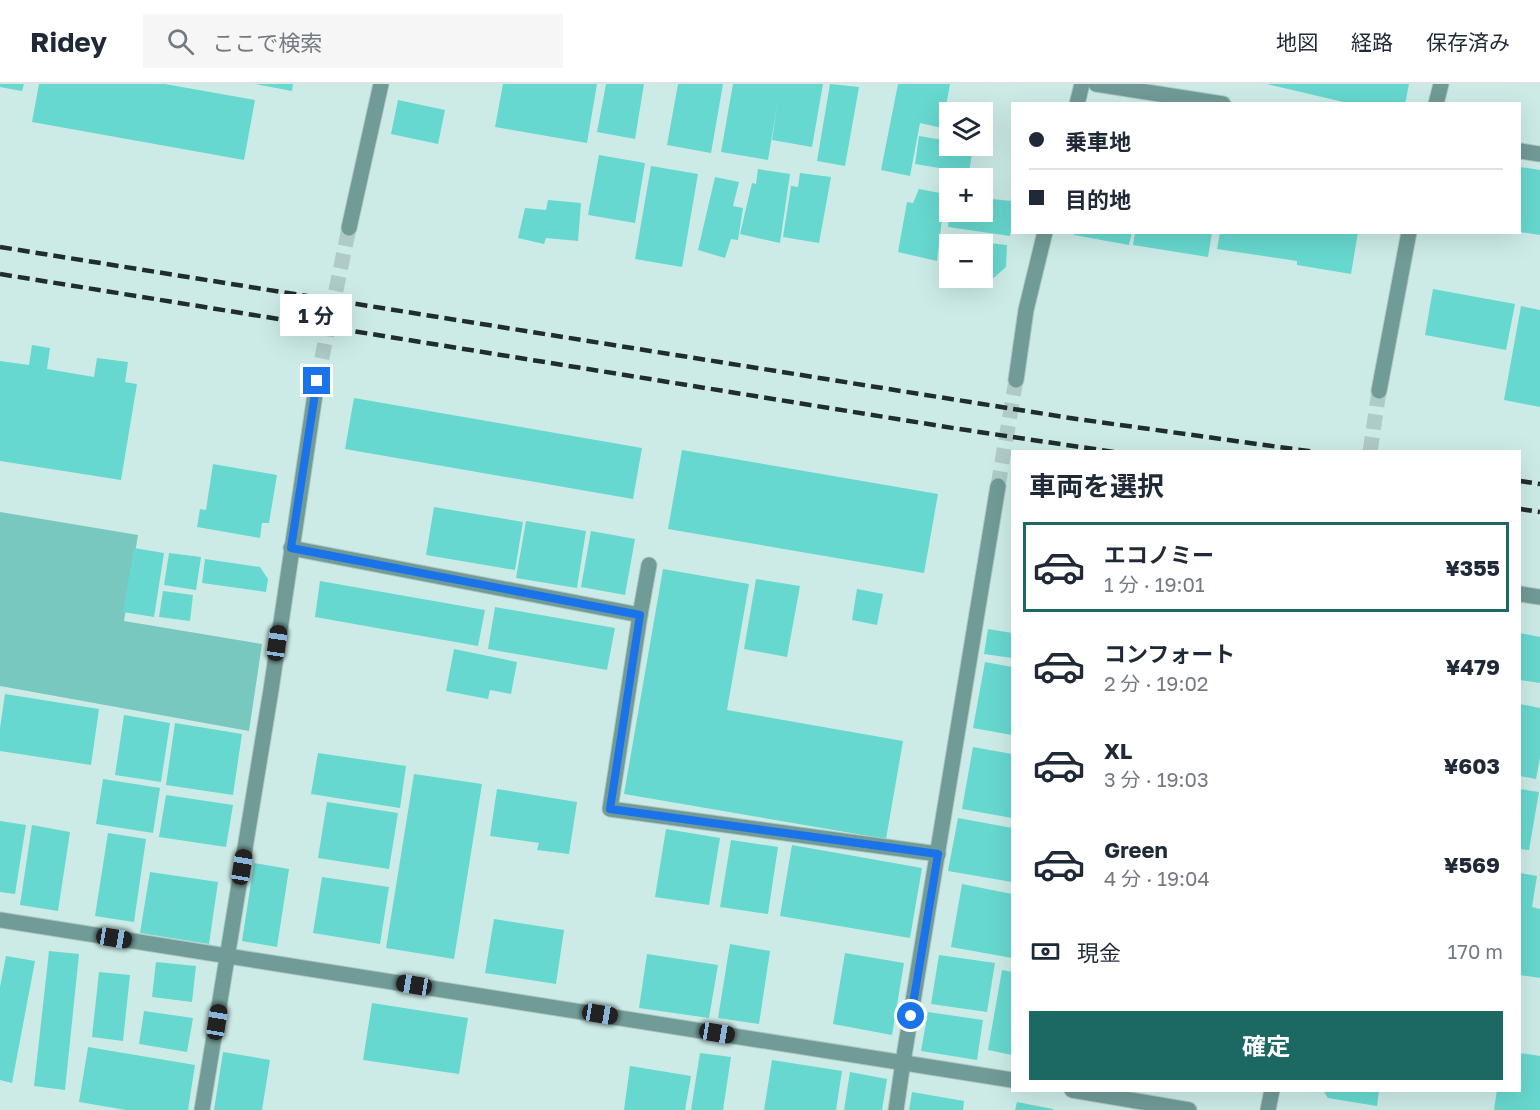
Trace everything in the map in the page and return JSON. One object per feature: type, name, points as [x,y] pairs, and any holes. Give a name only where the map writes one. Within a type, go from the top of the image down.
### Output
[{"type":"street","points":[[349,228],[381,84]]},
{"type":"street","points":[[1078,102],[1082,84]]},
{"type":"street","points":[[1096,84],[1210,102]]},
{"type":"street","points":[[1436,102],[1441,84]]},
{"type":"street","points":[[1521,151],[1540,154]]},
{"type":"street","points":[[1016,380],[1026,310],[1045,234]]},
{"type":"street","points":[[1379,391],[1408,234]]},
{"type":"street","points":[[202,1110],[271,690],[317,381]]},
{"type":"street","points":[[896,1110],[998,486]]},
{"type":"street","points":[[291,548],[640,615]]},
{"type":"street","points":[[649,565],[610,809],[938,854]]},
{"type":"street","points":[[1521,594],[1540,597]]},
{"type":"street","points":[[0,920],[1011,1080]]},
{"type":"street","points":[[1084,1092],[1189,1110]]},
{"type":"street","points":[[1268,1110],[1272,1092]]},
{"type":"shaded area","points":[[0,512],[138,535],[124,621],[262,644],[249,731],[0,686]]},
{"type":"building","points":[[0,84],[24,84],[22,91],[0,87]]},
{"type":"building","points":[[39,84],[165,84],[255,100],[244,160],[32,122]]},
{"type":"building","points":[[255,84],[293,84],[292,91]]},
{"type":"building","points":[[503,84],[597,84],[587,143],[495,127]]},
{"type":"building","points":[[606,84],[644,84],[635,139],[597,132]]},
{"type":"building","points":[[678,84],[723,84],[711,153],[667,145]]},
{"type":"building","points":[[733,84],[823,84],[812,147],[772,140],[777,106],[768,160],[721,152]]},
{"type":"building","points":[[830,84],[859,87],[845,166],[817,161]]},
{"type":"building","points":[[898,84],[950,84],[947,102],[939,102],[939,127],[920,123],[910,176],[881,170]]},
{"type":"building","points":[[1267,84],[1409,84],[1405,102],[1344,102]]},
{"type":"building","points":[[398,100],[445,110],[438,144],[391,134]]},
{"type":"building","points":[[919,136],[939,139],[939,156],[972,156],[970,168],[939,168],[915,164]]},
{"type":"building","points":[[599,155],[645,163],[635,223],[588,215]]},
{"type":"building","points":[[651,166],[698,174],[682,267],[635,259]]},
{"type":"building","points":[[1521,167],[1540,170],[1540,235],[1521,232]]},
{"type":"building","points":[[758,169],[790,174],[780,243],[740,234],[752,183],[756,184]]},
{"type":"building","points":[[800,173],[831,177],[819,243],[783,237],[791,186],[798,187]]},
{"type":"building","points":[[715,177],[739,182],[733,206],[743,208],[738,240],[731,239],[725,258],[698,250]]},
{"type":"building","points":[[919,189],[939,193],[939,222],[942,222],[937,261],[898,252],[907,202],[913,203]]},
{"type":"building","points":[[993,199],[1011,201],[1010,236],[948,227],[948,222],[993,222]]},
{"type":"building","points":[[548,200],[581,203],[578,241],[546,238],[544,244],[518,238],[525,208],[546,210]]},
{"type":"building","points":[[1074,234],[1132,234],[1129,245]]},
{"type":"building","points":[[1135,234],[1212,234],[1208,257],[1133,245]]},
{"type":"building","points":[[1220,234],[1358,234],[1351,274],[1297,265],[1297,261],[1217,249]]},
{"type":"building","points":[[993,243],[1007,245],[1006,267],[993,278]]},
{"type":"building","points":[[1433,289],[1515,304],[1506,350],[1425,335]]},
{"type":"building","points":[[1521,306],[1540,310],[1540,407],[1504,400]]},
{"type":"building","points":[[32,345],[50,348],[47,369],[94,377],[97,358],[128,362],[125,382],[137,384],[121,480],[0,461],[0,361],[29,365]]},
{"type":"building","points":[[354,398],[642,448],[633,499],[345,449]]},
{"type":"building","points":[[682,450],[938,494],[924,573],[668,529]]},
{"type":"building","points":[[213,464],[277,475],[269,523],[262,523],[260,538],[197,527],[200,509],[206,510]]},
{"type":"building","points":[[434,507],[523,522],[515,570],[426,555]]},
{"type":"building","points":[[526,521],[586,531],[577,588],[516,578]]},
{"type":"building","points":[[591,531],[635,539],[625,595],[581,587]]},
{"type":"building","points":[[134,548],[164,553],[154,617],[123,612]]},
{"type":"building","points":[[169,553],[201,557],[196,590],[164,585]]},
{"type":"building","points":[[205,559],[260,567],[268,579],[266,592],[202,583]]},
{"type":"building","points":[[663,569],[749,584],[727,710],[903,741],[886,839],[624,794]]},
{"type":"building","points":[[756,579],[800,586],[787,657],[744,649]]},
{"type":"building","points":[[320,581],[485,610],[478,646],[315,617]]},
{"type":"building","points":[[857,589],[883,594],[877,625],[852,620]]},
{"type":"building","points":[[163,591],[193,595],[190,621],[159,617]]},
{"type":"building","points":[[495,607],[615,628],[607,670],[488,649]]},
{"type":"building","points":[[988,629],[1011,633],[1011,658],[984,654]]},
{"type":"building","points":[[1521,633],[1540,637],[1540,683],[1521,680]]},
{"type":"building","points":[[454,649],[517,662],[511,694],[490,690],[488,699],[446,691]]},
{"type":"building","points":[[985,662],[1011,667],[1011,735],[973,728]]},
{"type":"building","points":[[5,694],[99,709],[91,765],[0,751],[0,728]]},
{"type":"building","points":[[1521,704],[1540,708],[1540,758],[1536,779],[1521,776]]},
{"type":"building","points":[[124,715],[170,723],[161,782],[115,775]]},
{"type":"building","points":[[175,723],[242,734],[233,795],[166,785]]},
{"type":"building","points":[[973,747],[1011,754],[1011,818],[962,809]]},
{"type":"building","points":[[318,753],[406,766],[400,808],[311,794]]},
{"type":"building","points":[[414,774],[482,784],[454,959],[386,948]]},
{"type":"building","points":[[103,779],[160,788],[153,833],[96,824]]},
{"type":"building","points":[[497,789],[577,802],[569,854],[537,850],[539,843],[490,836]]},
{"type":"building","points":[[1521,789],[1539,792],[1529,850],[1521,849]]},
{"type":"building","points":[[166,795],[233,805],[226,847],[159,837]]},
{"type":"building","points":[[327,802],[398,813],[389,869],[318,858]]},
{"type":"building","points":[[958,818],[1011,828],[1011,882],[948,871]]},
{"type":"building","points":[[0,821],[26,825],[15,894],[0,892]]},
{"type":"building","points":[[32,825],[70,832],[58,911],[20,905]]},
{"type":"building","points":[[666,829],[720,838],[709,905],[655,897]]},
{"type":"building","points":[[108,833],[146,839],[134,922],[95,916]]},
{"type":"building","points":[[731,840],[778,847],[768,914],[720,907]]},
{"type":"building","points":[[792,845],[922,868],[910,938],[780,916]]},
{"type":"building","points":[[254,863],[289,869],[277,947],[242,941]]},
{"type":"building","points":[[150,872],[218,882],[209,944],[140,933]]},
{"type":"building","points":[[1521,873],[1537,876],[1532,907],[1540,909],[1540,978],[1521,975]]},
{"type":"building","points":[[322,877],[389,887],[380,944],[313,933]]},
{"type":"building","points":[[962,884],[1011,894],[1011,958],[951,947]]},
{"type":"building","points":[[494,919],[564,930],[556,984],[485,973]]},
{"type":"building","points":[[730,944],[770,951],[759,1024],[718,1018]]},
{"type":"building","points":[[49,951],[79,954],[65,1090],[34,1086]]},
{"type":"building","points":[[845,953],[904,963],[892,1035],[833,1024]]},
{"type":"building","points":[[647,954],[718,965],[709,1018],[639,1008]]},
{"type":"building","points":[[939,955],[995,963],[987,1012],[931,1004]]},
{"type":"building","points":[[6,956],[35,961],[12,1083],[0,1080],[0,987]]},
{"type":"building","points":[[156,962],[196,966],[192,1002],[152,997]]},
{"type":"building","points":[[1002,970],[1011,972],[1011,1055],[988,1050]]},
{"type":"building","points":[[99,972],[130,975],[123,1041],[92,1037]]},
{"type":"building","points":[[372,1003],[468,1018],[459,1074],[363,1060]]},
{"type":"building","points":[[144,1011],[193,1018],[187,1052],[139,1044]]},
{"type":"building","points":[[928,1012],[983,1020],[977,1060],[921,1051]]},
{"type":"building","points":[[88,1047],[195,1065],[188,1110],[126,1110],[79,1102]]},
{"type":"building","points":[[223,1052],[270,1060],[262,1110],[214,1110]]},
{"type":"building","points":[[700,1053],[731,1057],[723,1110],[691,1110]]},
{"type":"building","points":[[1521,1053],[1540,1056],[1540,1110],[1494,1110],[1497,1092],[1521,1092]]},
{"type":"building","points":[[772,1060],[842,1071],[836,1110],[764,1110]]},
{"type":"building","points":[[630,1066],[691,1076],[685,1110],[624,1110]]},
{"type":"building","points":[[850,1072],[887,1079],[882,1110],[844,1110]]},
{"type":"building","points":[[912,1092],[964,1101],[963,1110],[909,1110]]},
{"type":"building","points":[[1324,1092],[1379,1092],[1377,1106],[1328,1098]]},
{"type":"building","points":[[1017,1102],[1053,1109],[1053,1110],[1015,1110]]},
{"type":"tunnel","points":[[317,381],[349,228]]},
{"type":"tunnel","points":[[998,486],[1016,380]]},
{"type":"tunnel","points":[[1370,450],[1379,391]]},
{"type":"railway","points":[[0,247],[1070,418],[1301,450]]},
{"type":"railway","points":[[0,274],[1101,450]]},
{"type":"railway","points":[[1521,481],[1540,484]]},
{"type":"railway","points":[[1521,509],[1540,512]]},
{"type":"route","points":[[317,381],[291,548],[640,615],[610,809],[938,854],[911,1016]]}]
